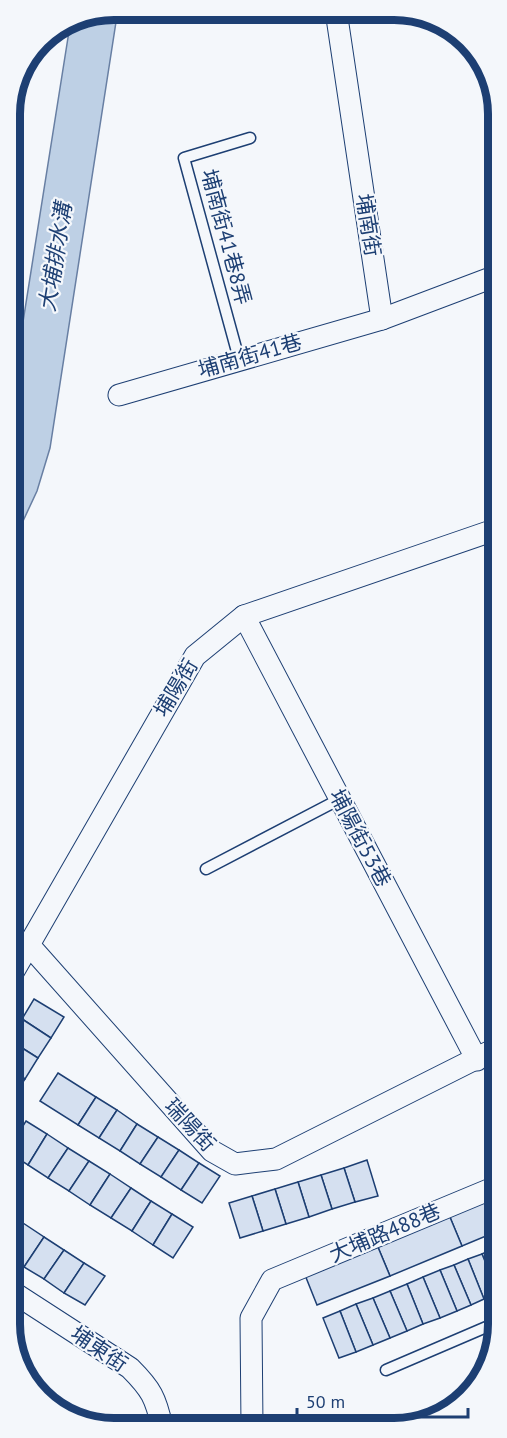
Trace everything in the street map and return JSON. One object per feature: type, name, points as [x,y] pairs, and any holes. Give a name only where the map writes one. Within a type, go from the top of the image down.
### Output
[{"type":"street","name":"埔南街","points":[[337,20],[382,319]]},
{"type":"street","points":[[382,319],[488,279]]},
{"type":"street","name":"埔南街41巷","points":[[119,395],[382,319]]},
{"type":"street","name":"埔陽街","points":[[20,960],[195,656],[244,616],[488,532]]},
{"type":"street","name":"埔陽街53巷","points":[[244,616],[477,1060]]},
{"type":"street","name":"瑞陽街","points":[[29,945],[212,1151],[235,1164],[276,1159],[487,1054]]},
{"type":"street","name":"大埔路488巷","points":[[252,1418],[251,1318],[272,1280],[487,1191]]},
{"type":"street","name":"埔東街","points":[[20,1297],[130,1368],[147,1384],[156,1399],[160,1418]]},
{"type":"lane","name":"埔南街41巷8弄","points":[[239,359],[184,158],[250,138]]},
{"type":"lane","points":[[206,869],[340,799]]},
{"type":"lane","points":[[386,1370],[487,1327]]},
{"type":"water","name":"大埔排水溝","points":[[101,20],[116,20],[50,448],[37,491],[20,528],[20,341],[69,31],[83,24]]},
{"type":"building","points":[[34,999],[64,1017],[51,1038],[22,1019]]},
{"type":"building","points":[[22,1019],[51,1038],[38,1058],[20,1047]]},
{"type":"building","points":[[20,1047],[38,1058],[25,1079],[20,1076]]},
{"type":"building","points":[[58,1073],[96,1097],[78,1125],[40,1101]]},
{"type":"building","points":[[20,1076],[25,1079],[20,1087]]},
{"type":"building","points":[[96,1097],[117,1110],[99,1138],[78,1125]]},
{"type":"building","points":[[117,1110],[137,1124],[120,1151],[99,1138]]},
{"type":"building","points":[[26,1121],[47,1134],[28,1165],[20,1160],[20,1131]]},
{"type":"building","points":[[137,1124],[158,1137],[140,1164],[120,1151]]},
{"type":"building","points":[[47,1134],[68,1148],[48,1178],[28,1165]]},
{"type":"building","points":[[158,1137],[179,1150],[161,1177],[140,1164]]},
{"type":"building","points":[[68,1148],[89,1161],[69,1191],[48,1178]]},
{"type":"building","points":[[179,1150],[199,1163],[181,1190],[161,1177]]},
{"type":"building","points":[[367,1160],[378,1196],[355,1202],[344,1168]]},
{"type":"building","points":[[89,1161],[110,1174],[90,1205],[69,1191]]},
{"type":"building","points":[[199,1163],[220,1176],[202,1203],[181,1190]]},
{"type":"building","points":[[344,1168],[355,1202],[332,1209],[321,1175]]},
{"type":"building","points":[[110,1174],[131,1188],[111,1218],[90,1205]]},
{"type":"building","points":[[321,1175],[332,1209],[309,1217],[298,1182]]},
{"type":"building","points":[[298,1182],[309,1217],[286,1224],[275,1189]]},
{"type":"building","points":[[131,1188],[151,1201],[132,1231],[111,1218]]},
{"type":"building","points":[[275,1189],[286,1224],[263,1231],[252,1196]]},
{"type":"building","points":[[487,1194],[487,1236],[462,1246],[447,1210]]},
{"type":"building","points":[[252,1196],[263,1231],[240,1238],[229,1203]]},
{"type":"building","points":[[151,1201],[172,1214],[153,1245],[132,1231]]},
{"type":"building","points":[[447,1210],[462,1246],[390,1276],[375,1240]]},
{"type":"building","points":[[172,1214],[193,1227],[173,1258],[153,1245]]},
{"type":"building","points":[[23,1223],[44,1237],[24,1267],[20,1264],[20,1228]]},
{"type":"building","points":[[44,1237],[64,1250],[44,1279],[24,1267]]},
{"type":"building","points":[[375,1240],[390,1276],[317,1305],[303,1270]]},
{"type":"building","points":[[64,1250],[84,1263],[64,1293],[44,1279]]},
{"type":"building","points":[[487,1252],[487,1266],[482,1254]]},
{"type":"building","points":[[482,1254],[487,1266],[487,1298],[484,1299],[468,1259]]},
{"type":"building","points":[[468,1259],[484,1299],[471,1305],[454,1265]]},
{"type":"building","points":[[84,1263],[105,1276],[85,1305],[64,1293]]},
{"type":"building","points":[[454,1265],[471,1305],[457,1311],[440,1270]]},
{"type":"building","points":[[440,1270],[457,1311],[440,1318],[423,1277]]},
{"type":"building","points":[[423,1277],[440,1318],[423,1324],[407,1284]]},
{"type":"building","points":[[407,1284],[423,1324],[407,1331],[390,1291]]},
{"type":"building","points":[[390,1291],[407,1331],[390,1338],[373,1298]]},
{"type":"building","points":[[373,1298],[390,1338],[373,1345],[356,1304]]},
{"type":"building","points":[[356,1304],[373,1345],[356,1352],[340,1311]]},
{"type":"building","points":[[340,1311],[356,1352],[339,1358],[323,1318]]}]
